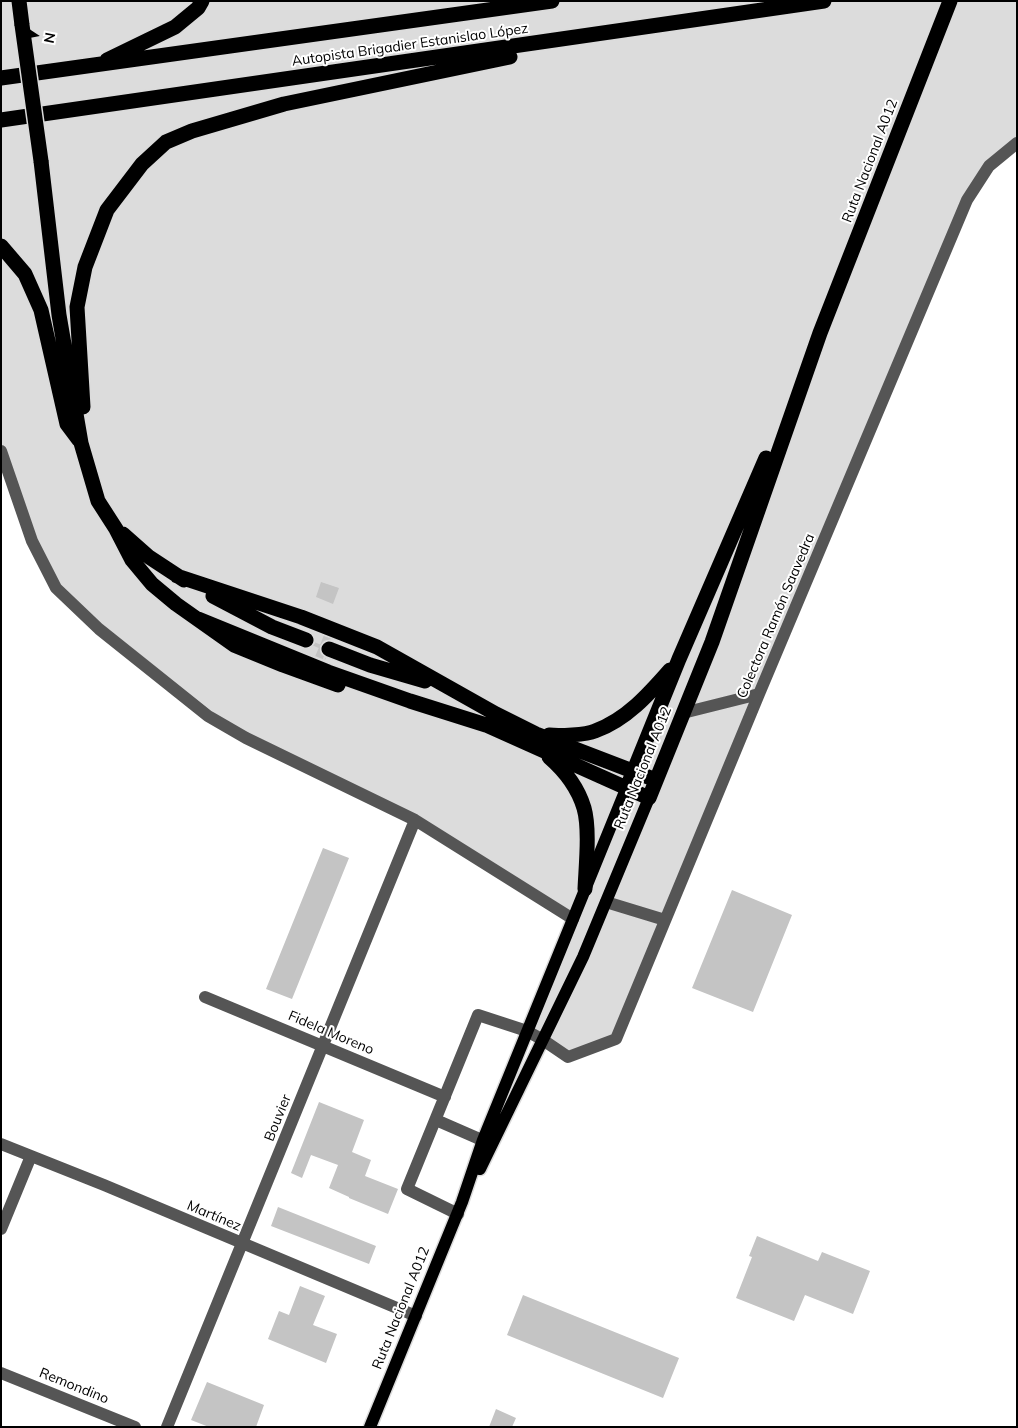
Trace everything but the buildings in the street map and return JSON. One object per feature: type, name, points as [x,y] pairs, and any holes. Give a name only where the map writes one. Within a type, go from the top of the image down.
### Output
[{"type":"highway","points":[[19,1],[60,315],[81,443],[98,501],[116,529],[132,560],[152,584],[198,619],[328,672],[410,701],[633,771],[656,780]]},
{"type":"highway","points":[[96,65],[175,27],[198,8],[202,1]]},
{"type":"highway","name":"Autopista Brigadier Estanislao López","points":[[1,78],[552,1]]},
{"type":"highway","name":"Autopista Brigadier Estanislao López","points":[[1,120],[824,1]]},
{"type":"highway","name":"Ruta Nacional A012","points":[[626,789],[679,659],[820,333],[950,1]]},
{"type":"highway","points":[[81,443],[84,420],[77,307],[84,267],[108,210],[142,164],[166,142],[192,131],[284,104],[509,57],[534,44]]},
{"type":"highway","points":[[1,246],[25,274],[41,310],[67,424],[81,443]]},
{"type":"highway","name":"Ruta Nacional A012","points":[[649,798],[712,642],[820,333]]},
{"type":"highway","points":[[116,529],[149,557],[177,576],[306,640],[242,626],[198,619]]},
{"type":"highway","points":[[177,576],[301,617],[377,647],[496,714],[537,741],[626,789],[649,798]]},
{"type":"highway","points":[[410,701],[367,677],[328,650],[446,687]]},
{"type":"highway","points":[[537,741],[557,736],[594,732],[622,717],[649,694],[679,659]]},
{"type":"highway","points":[[537,741],[560,766],[584,808],[587,847],[585,889]]},
{"type":"main road","name":"Ruta Nacional A012","points":[[370,1427],[487,1142],[527,1032],[626,789]]},
{"type":"main road","name":"Ruta Nacional A012","points":[[487,1142],[543,1040],[583,957],[649,798]]},
{"type":"street","name":"Colectora Ramón Saavedra","points":[[543,1040],[568,1057],[616,1040],[664,920],[967,200],[989,166],[1017,143]]},
{"type":"street","points":[[1,451],[32,541],[56,588],[99,629],[208,716],[246,738],[415,820],[573,919]]},
{"type":"street","points":[[683,713],[759,694]]},
{"type":"street","name":"Bouvier","points":[[167,1427],[415,820]]},
{"type":"street","points":[[606,902],[664,920]]},
{"type":"street","name":"Fidela Moreno","points":[[205,997],[445,1097]]},
{"type":"street","points":[[460,1208],[407,1189],[478,1015],[527,1032],[543,1040]]},
{"type":"street","points":[[436,1120],[487,1142]]},
{"type":"street","name":"Martínez","points":[[1,1144],[104,1185],[416,1316]]},
{"type":"street","points":[[1,1229],[31,1156]]},
{"type":"street","name":"Remondino","points":[[1,1373],[135,1427]]},
{"type":"shaded area","points":[[1,1],[1017,1],[1017,143],[967,200],[616,1039],[568,1057],[527,1031],[573,919],[415,820],[246,738],[56,588],[1,451]]},
{"type":"tunnel","points":[[309,632],[332,641]]},
{"type":"tunnel","points":[[302,649],[325,659]]}]
